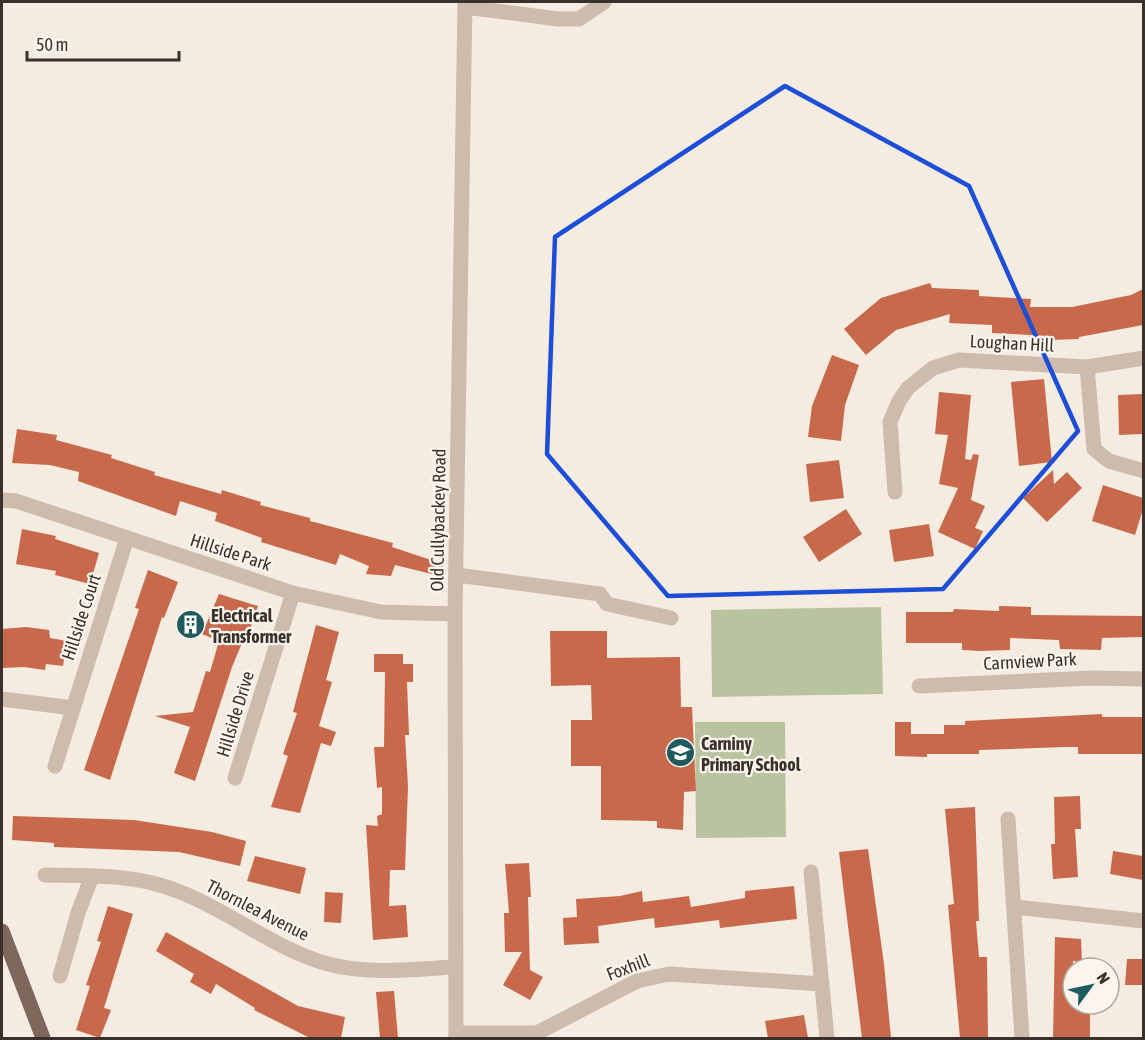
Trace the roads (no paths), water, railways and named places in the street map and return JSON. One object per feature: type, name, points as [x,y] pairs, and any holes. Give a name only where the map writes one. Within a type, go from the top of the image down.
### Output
[{"type":"main road","points":[[2,931],[42,1038]]},
{"type":"street","points":[[465,4],[558,19],[579,19],[604,2]]},
{"type":"street","name":"Old Cullybackey Road","points":[[456,1036],[455,614],[465,4]]},
{"type":"street","name":"Loughan Hill","points":[[895,492],[891,422],[903,395],[927,372],[958,360],[1088,367],[1143,358]]},
{"type":"street","points":[[1088,367],[1094,449],[1109,461],[1143,471]]},
{"type":"street","name":"Hillside Park","points":[[2,500],[16,501],[293,593],[381,612],[455,614]]},
{"type":"street","name":"Hillside Court","points":[[55,766],[127,538]]},
{"type":"street","points":[[457,575],[600,594],[607,604],[671,618]]},
{"type":"street","name":"Hillside Drive","points":[[235,778],[293,593]]},
{"type":"street","name":"Carnview Park","points":[[919,686],[1092,678],[1143,679]]},
{"type":"street","points":[[2,699],[73,708]]},
{"type":"street","points":[[1008,819],[1022,1038]]},
{"type":"street","points":[[811,872],[827,1038]]},
{"type":"street","name":"Thornlea Avenue","points":[[45,875],[92,876],[164,886],[303,955],[328,964],[372,972],[455,967]]},
{"type":"street","points":[[60,976],[78,913],[92,876]]},
{"type":"street","points":[[1015,907],[1143,921]]},
{"type":"street","name":"Foxhill","points":[[456,1036],[537,1033],[637,981],[669,974],[822,984]]},
{"type":"place","name":"Electrical Transformer","points":[[190,625]]},
{"type":"place","name":"Carniny Primary School","points":[[680,753]]}]
